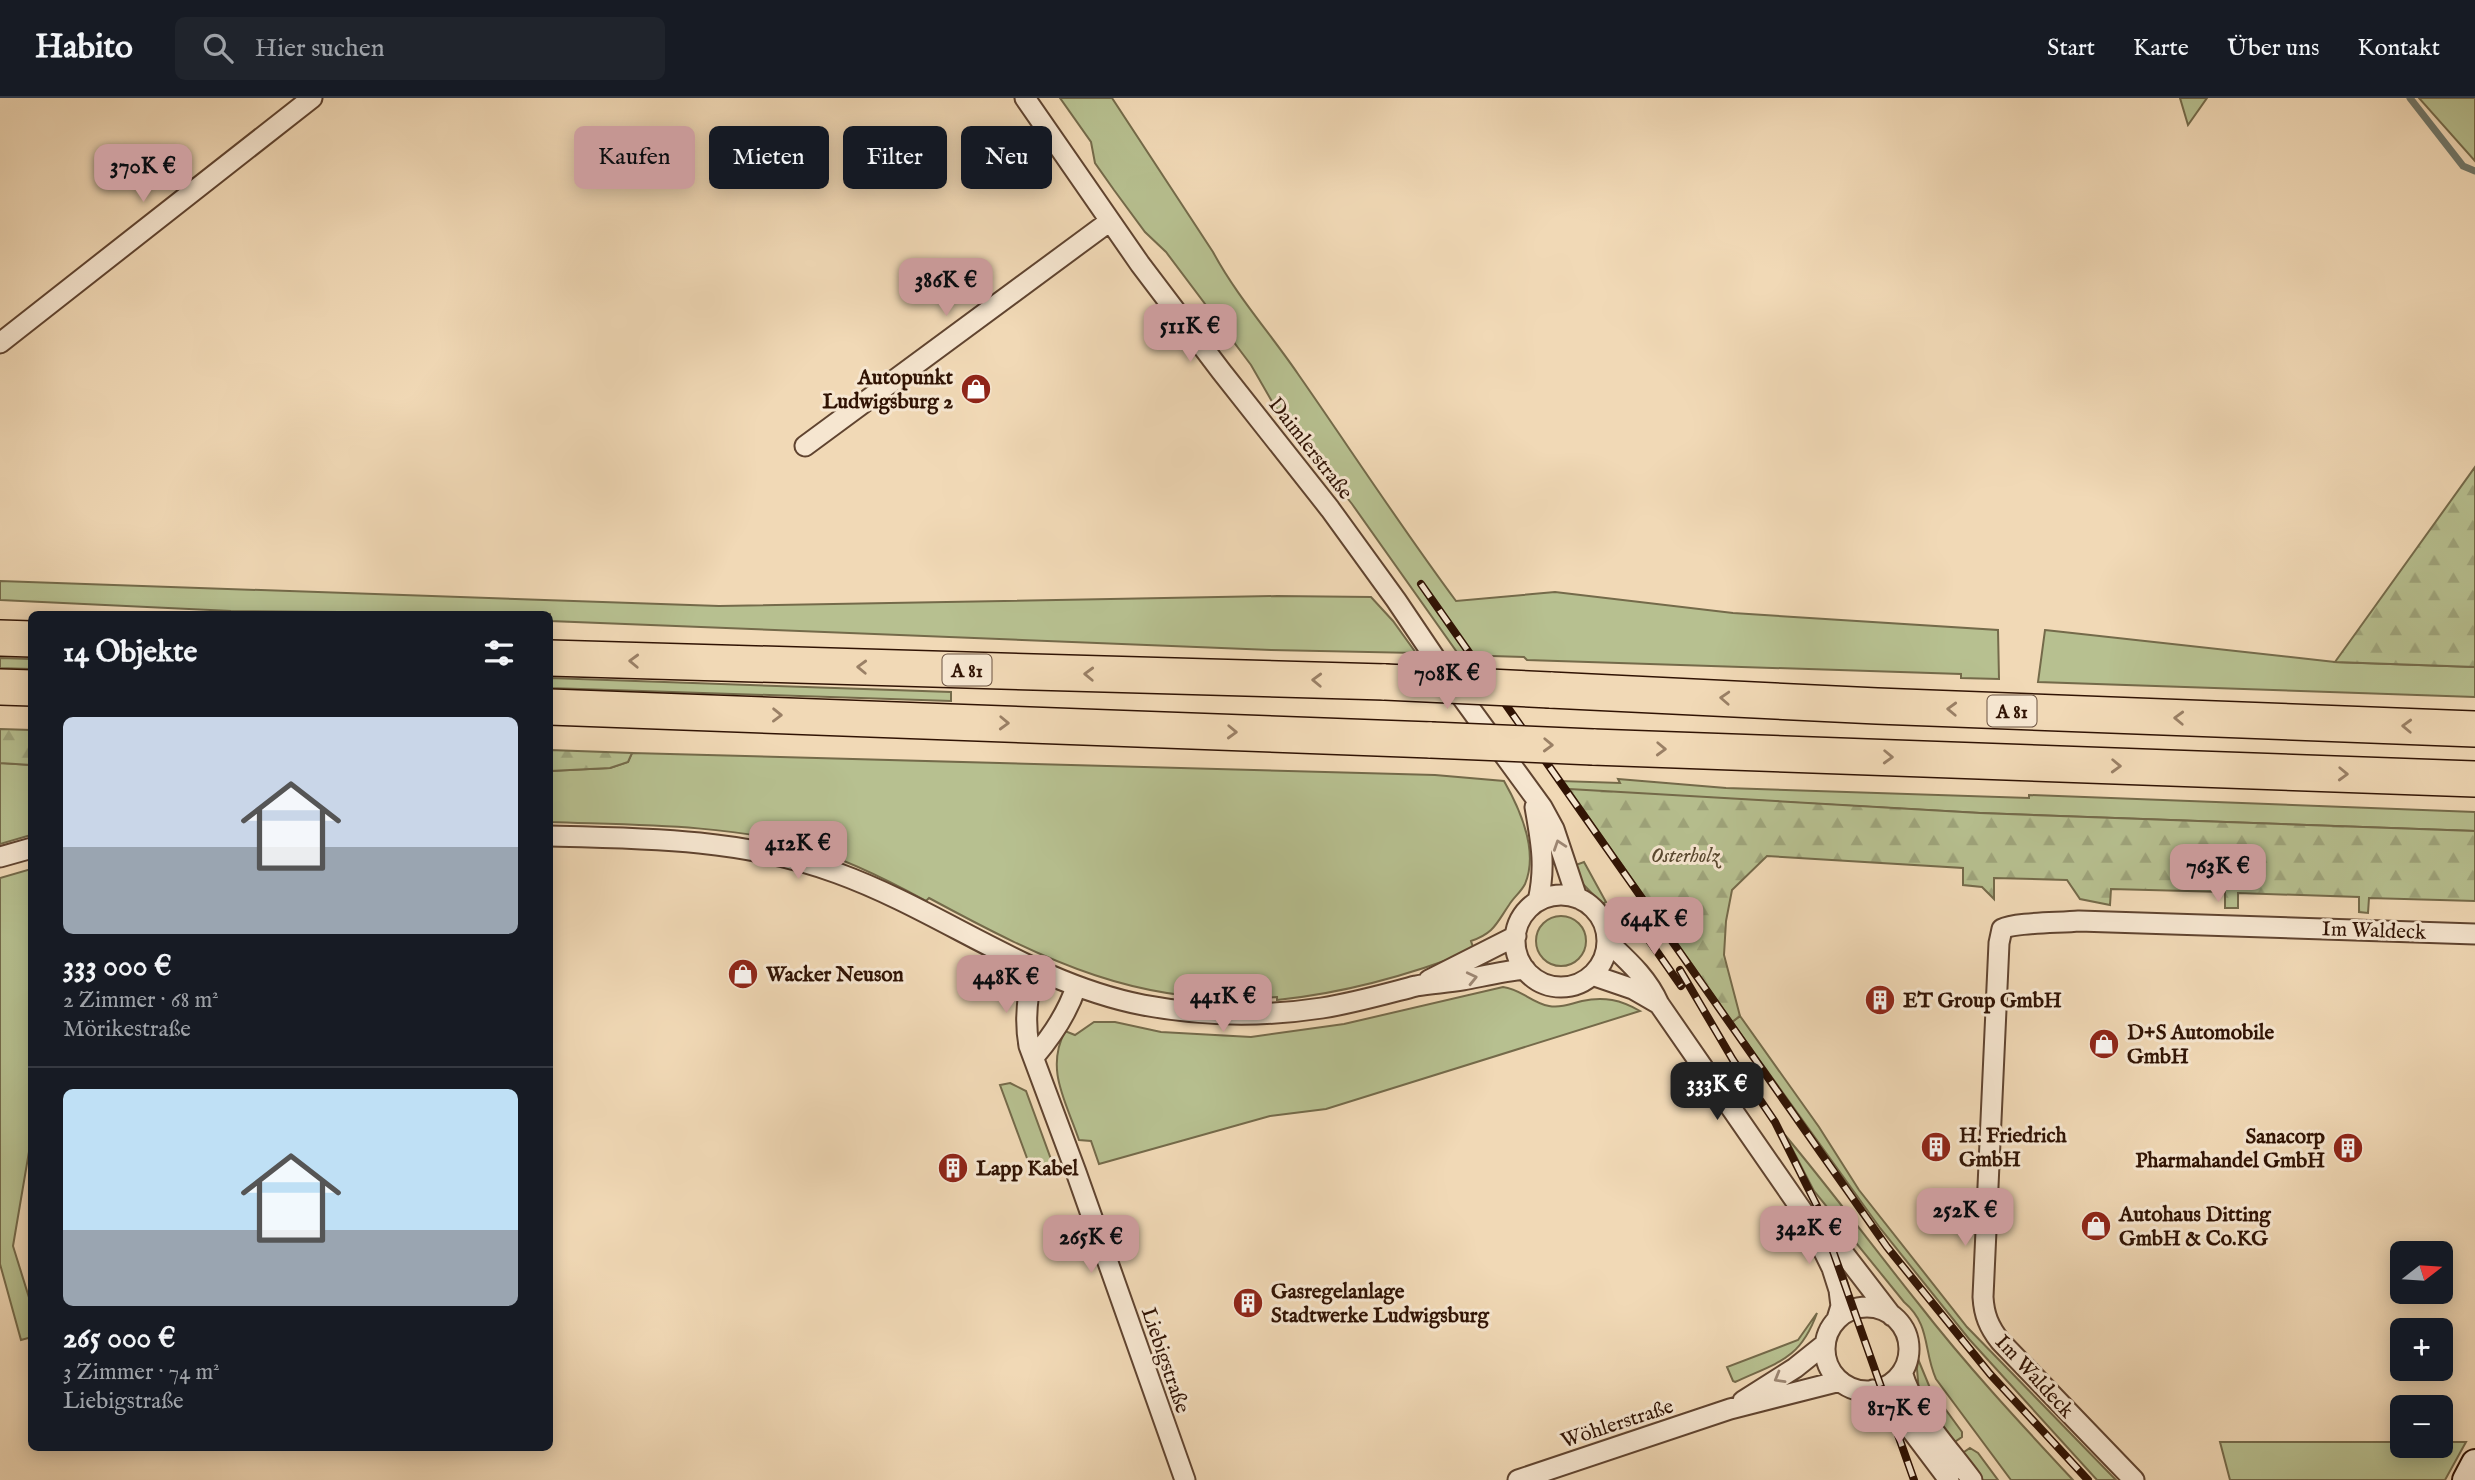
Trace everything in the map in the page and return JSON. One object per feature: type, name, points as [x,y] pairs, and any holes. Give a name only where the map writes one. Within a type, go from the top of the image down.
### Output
[{"type":"highway","points":[[0,638],[28,639]]},
{"type":"highway","name":"A 81","points":[[553,658],[1385,682],[1877,706],[2475,729]]},
{"type":"highway","points":[[0,687],[28,688]]},
{"type":"highway","points":[[553,707],[2475,779]]},
{"type":"street","points":[[0,343],[312,98]]},
{"type":"street","name":"Daimlerstraße","points":[[1025,98],[1110,221],[1221,371],[1330,509],[1533,796],[1554,830],[1577,898]]},
{"type":"street","points":[[806,446],[1110,221]]},
{"type":"street","name":"Daimlerstraße","points":[[1533,796],[1543,852],[1538,901]]},
{"type":"street","points":[[553,835],[728,846],[804,862],[873,888],[1034,969],[1076,987],[1145,1005],[1211,1013],[1252,1014],[1321,1008],[1419,985],[1525,970]]},
{"type":"street","points":[[0,857],[28,850]]},
{"type":"street","points":[[1550,896],[1577,898],[1595,910],[1606,929],[1605,953],[1592,975],[1580,983],[1565,987],[1543,982],[1525,970],[1519,960],[1516,936],[1522,916],[1538,901],[1550,896]]},
{"type":"street","name":"Im Waldeck","points":[[2134,1480],[2000,1341],[1984,1314],[1999,943],[2002,929],[2010,924],[2079,921],[2475,934]]},
{"type":"street","points":[[1419,985],[1516,936]]},
{"type":"street","points":[[1607,940],[1640,972],[1652,988],[1659,1004],[1808,1219],[1832,1268],[1839,1290],[1841,1306],[1825,1344],[1831,1371],[1840,1381],[1856,1389],[1873,1390],[1889,1384],[1902,1372],[1909,1349],[1907,1336],[1835,1242],[1808,1219]]},
{"type":"street","name":"Liebigstraße","points":[[1034,969],[1027,995],[1026,1032],[1185,1480]]},
{"type":"street","points":[[1592,975],[1633,989],[1659,1004]]},
{"type":"street","points":[[1034,1057],[1055,1031],[1069,1007],[1076,987]]},
{"type":"street","points":[[1837,1319],[1853,1309],[1871,1307],[1893,1316]]},
{"type":"street","name":"Wöhlerstraße","points":[[1730,1409],[1795,1368],[1825,1344]]},
{"type":"street","points":[[1902,1372],[1918,1408],[1972,1480]]},
{"type":"street","name":"Wöhlerstraße","points":[[1518,1480],[1730,1409],[1840,1381]]},
{"type":"street","points":[[1873,1390],[1897,1411],[1949,1480]]},
{"type":"street","points":[[2466,1480],[2475,1464]]},
{"type":"green space","points":[[1060,98],[1112,98],[1232,283],[1456,601],[1555,592],[1733,613],[1998,630],[1999,679],[1961,678],[1961,674],[1527,660],[1524,657],[1459,655],[1352,504],[1274,405],[1251,365],[1166,252],[1145,232],[1114,190],[1095,163],[1091,142]]},
{"type":"green space","points":[[2180,98],[2207,98],[2188,125]]},
{"type":"green space","points":[[2419,98],[2475,98],[2475,161]]},
{"type":"green space","points":[[2475,467],[2475,667],[2335,662]]},
{"type":"green space","points":[[0,581],[719,606],[1277,596],[1371,597],[1393,621],[1416,653],[1271,650],[553,621],[553,611],[231,611],[0,600]]},
{"type":"green space","points":[[2045,630],[2335,662],[2475,667],[2475,697],[2038,682]]},
{"type":"green space","points":[[0,658],[28,659],[28,669],[0,668]]},
{"type":"green space","points":[[553,678],[951,692],[951,701],[553,688]]},
{"type":"green space","points":[[0,729],[28,730],[28,765],[0,763]]},
{"type":"green space","points":[[553,750],[632,753],[628,762],[610,768],[553,771]]},
{"type":"green space","points":[[632,753],[1435,775],[1504,781],[1526,831],[1529,871],[1525,884],[1494,927],[1485,935],[1471,941],[1474,950],[1450,959],[1377,982],[1303,997],[1277,1000],[1277,997],[1228,999],[1181,995],[1137,987],[1054,960],[929,898],[926,901],[864,870],[799,845],[708,829],[553,822],[553,771],[610,768],[628,762]]},
{"type":"green space","points":[[0,763],[28,765],[28,836],[0,844]]},
{"type":"green space","points":[[1618,779],[1726,788],[2029,798],[2029,795],[2475,812],[2475,831],[1980,813],[1568,790],[1561,781],[1620,783]]},
{"type":"green space","name":"Osterholz","points":[[1569,789],[1980,813],[2475,831],[2475,901],[2369,898],[2368,913],[2359,912],[2359,897],[2238,893],[2238,908],[2225,908],[2225,892],[2111,889],[2110,905],[2080,899],[2067,880],[1994,878],[1994,899],[1982,887],[1963,885],[1963,868],[1767,856],[1732,890],[1726,921],[1724,955],[1740,1016],[1732,1022]]},
{"type":"green space","points":[[1584,862],[1606,902],[1602,904],[1582,883],[1573,866]]},
{"type":"green space","points":[[28,870],[28,1158],[13,1246],[28,1294],[28,1338],[21,1340],[0,1264],[0,878]]},
{"type":"green space","points":[[1561,916],[1579,923],[1586,941],[1579,959],[1561,966],[1543,959],[1536,941],[1543,923]]},
{"type":"green space","points":[[1503,987],[1549,1006],[1605,999],[1640,1011],[1326,1109],[1270,1116],[1099,1164],[1091,1141],[1079,1140],[1057,1072],[1059,1045],[1065,1031],[1075,1035],[1094,1022],[1115,1022],[1161,1032],[1251,1037],[1344,1024]]},
{"type":"green space","points":[[1740,1016],[1819,1127],[1859,1190],[1967,1327],[2116,1480],[2097,1480],[1969,1339],[1880,1228],[1732,1022]]},
{"type":"green space","points":[[1010,1083],[1026,1091],[1052,1162],[1031,1169],[1000,1085]]},
{"type":"green space","points":[[1785,1135],[1955,1349],[2073,1480],[2011,1480],[1936,1379],[1919,1320],[1814,1191]]},
{"type":"green space","points":[[1817,1313],[1803,1341],[1786,1358],[1733,1381],[1727,1367],[1798,1340]]},
{"type":"green space","points":[[1918,1359],[1930,1388],[1962,1432],[1962,1437],[1953,1443],[1919,1392]]},
{"type":"green space","points":[[2220,1442],[2390,1442],[2390,1458],[2453,1458],[2453,1442],[2466,1442],[2445,1480],[2230,1480]]},
{"type":"green space","points":[[1970,1448],[1978,1453],[1998,1480],[1980,1480],[1961,1454]]},
{"type":"waterway","points":[[2410,98],[2463,166],[2475,171]]},
{"type":"railway","points":[[1421,584],[1887,1247],[1990,1374],[2088,1480]]},
{"type":"railway","points":[[1625,906],[1681,986]]},
{"type":"railway","points":[[1680,970],[1733,1060],[1775,1122],[1817,1206],[1914,1480]]},
{"type":"place","name":"Autopunkt Ludwigsburg 2","points":[[976,389]]},
{"type":"place","name":"Wacker Neuson","points":[[743,974]]},
{"type":"place","name":"ET Group GmbH","points":[[1880,1000]]},
{"type":"place","name":"D+S Automobile GmbH","points":[[2104,1044]]},
{"type":"place","name":"H. Friedrich GmbH","points":[[1936,1147]]},
{"type":"place","name":"Sanacorp Pharmahandel GmbH","points":[[2348,1148]]},
{"type":"place","name":"Lapp Kabel","points":[[953,1168]]},
{"type":"place","name":"Autohaus Ditting GmbH & Co.KG","points":[[2096,1226]]},
{"type":"place","name":"Gasregelanlage Stadtwerke Ludwigsburg","points":[[1248,1303]]}]
